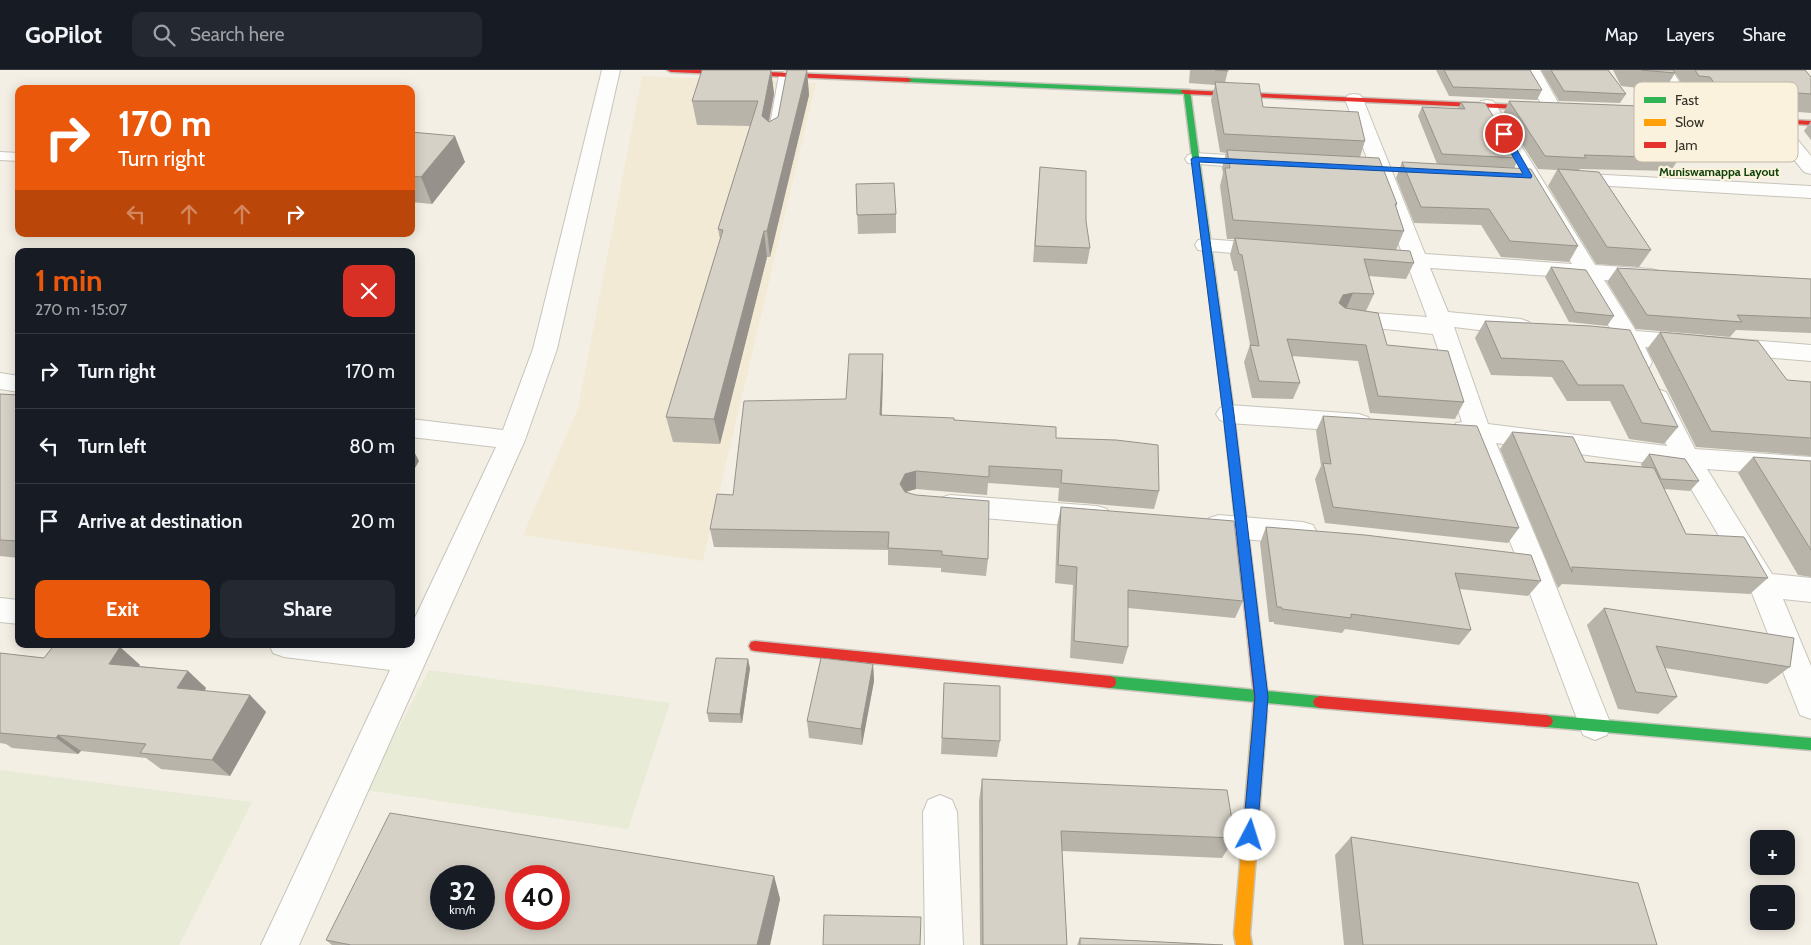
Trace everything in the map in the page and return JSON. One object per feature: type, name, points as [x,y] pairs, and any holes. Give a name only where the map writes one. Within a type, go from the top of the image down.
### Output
[{"type":"street","points":[[280,945],[512,440],[545,349],[611,70]]},
{"type":"street","points":[[671,70],[1556,108]]},
{"type":"street","points":[[1531,70],[1556,108]]},
{"type":"street","points":[[1663,70],[1670,82]]},
{"type":"street","points":[[1187,92],[1228,414],[1261,697],[1242,934],[1244,945]]},
{"type":"street","points":[[1354,99],[1440,322],[1478,431],[1531,559],[1596,726]]},
{"type":"street","points":[[1487,105],[1519,176],[1588,272],[1628,338],[1686,458],[1763,586],[1811,705]]},
{"type":"street","points":[[1598,110],[1634,112]]},
{"type":"street","points":[[1798,122],[1811,123]]},
{"type":"street","points":[[1798,152],[1811,168]]},
{"type":"street","points":[[1195,159],[1274,164]]},
{"type":"street","points":[[1519,176],[1811,192]]},
{"type":"street","points":[[1206,246],[1292,251]]},
{"type":"street","points":[[1378,257],[1674,277]]},
{"type":"street","points":[[1346,318],[1542,329]]},
{"type":"street","points":[[1590,334],[1811,353]]},
{"type":"street","points":[[0,381],[15,383]]},
{"type":"street","points":[[1228,414],[1382,425]]},
{"type":"street","points":[[415,428],[512,440]]},
{"type":"street","points":[[1440,429],[1478,431],[1686,458],[1811,467]]},
{"type":"street","points":[[926,502],[1126,519]]},
{"type":"street","points":[[1193,524],[1327,535]]},
{"type":"street","points":[[1502,555],[1531,559]]},
{"type":"street","points":[[1763,586],[1811,590]]},
{"type":"street","points":[[0,610],[15,612]]},
{"type":"street","points":[[755,646],[1261,697],[1811,744]]},
{"type":"street","points":[[318,648],[411,659]]},
{"type":"street","points":[[940,812],[944,945]]},
{"type":"lane","points":[[773,141],[785,75]]},
{"type":"lane","points":[[0,156],[15,157]]},
{"type":"shaded area","points":[[642,76],[816,83],[703,561],[523,535],[578,408]]},
{"type":"green space","points":[[429,670],[670,703],[628,829],[366,790]]},
{"type":"green space","points":[[0,770],[252,802],[179,945],[0,945]]},
{"type":"building","points":[[702,70],[771,70],[762,116],[769,122],[778,117],[787,70],[807,70],[767,231],[764,231],[714,419],[666,417],[723,230],[718,229],[758,101],[692,101]]},
{"type":"building","points":[[1444,70],[1530,70],[1542,90],[1453,87]]},
{"type":"building","points":[[1551,70],[1608,70],[1626,94],[1564,91]]},
{"type":"building","points":[[1641,70],[1673,70],[1675,73]]},
{"type":"building","points":[[1695,70],[1805,70],[1811,77],[1811,94],[1798,93],[1798,82],[1714,82],[1710,77],[1699,76]]},
{"type":"building","points":[[1215,82],[1259,84],[1263,107],[1358,112],[1365,141],[1224,134]]},
{"type":"building","points":[[1509,101],[1634,106],[1634,157],[1584,155],[1586,158],[1545,156]]},
{"type":"building","points":[[1461,102],[1485,103],[1519,158],[1442,154],[1422,107],[1465,109]]},
{"type":"building","points":[[415,132],[455,136],[421,177],[415,176]]},
{"type":"building","points":[[1227,150],[1379,158],[1397,204],[1395,204],[1404,231],[1233,220],[1225,168],[1230,168]]},
{"type":"building","points":[[1402,162],[1531,169],[1578,246],[1510,241],[1489,209],[1421,207]]},
{"type":"building","points":[[1040,167],[1086,171],[1086,221],[1090,248],[1035,246]]},
{"type":"building","points":[[1558,169],[1599,172],[1651,250],[1607,247]]},
{"type":"building","points":[[894,183],[896,214],[857,215],[856,184]]},
{"type":"building","points":[[1235,238],[1410,251],[1414,263],[1364,259],[1374,294],[1353,293],[1343,295],[1339,303],[1345,308],[1378,313],[1387,345],[1448,351],[1464,402],[1378,396],[1366,345],[1287,339],[1300,383],[1259,381],[1250,345],[1259,346],[1242,255],[1239,254]]},
{"type":"building","points":[[1551,267],[1586,270],[1614,316],[1575,312]]},
{"type":"building","points":[[1617,268],[1811,279],[1811,318],[1737,315],[1742,322],[1647,315]]},
{"type":"building","points":[[1485,321],[1591,326],[1630,330],[1678,427],[1642,423],[1623,385],[1578,385],[1563,361],[1501,358]]},
{"type":"building","points":[[1660,332],[1758,341],[1787,380],[1811,382],[1811,438],[1711,431]]},
{"type":"building","points":[[849,354],[883,354],[880,415],[954,418],[954,420],[1056,427],[1056,438],[1116,440],[1158,445],[1159,491],[1061,483],[1062,470],[989,466],[989,477],[916,471],[905,474],[900,484],[905,492],[916,495],[989,501],[988,559],[942,555],[942,551],[888,548],[889,532],[710,529],[717,494],[733,495],[744,401],[846,399]]},
{"type":"building","points":[[0,394],[15,395],[15,541],[0,540]]},
{"type":"building","points":[[1323,416],[1477,426],[1519,528],[1333,507],[1323,463],[1331,464]]},
{"type":"building","points":[[1512,432],[1573,437],[1585,462],[1654,468],[1686,534],[1744,537],[1768,578],[1572,567],[1572,572]]},
{"type":"building","points":[[1649,454],[1685,459],[1699,481],[1661,479]]},
{"type":"building","points":[[1753,457],[1811,461],[1811,550]]},
{"type":"building","points":[[1061,507],[1234,521],[1243,601],[1128,590],[1128,647],[1074,641],[1077,567],[1058,565]]},
{"type":"building","points":[[1266,527],[1365,535],[1531,555],[1541,581],[1455,573],[1471,630],[1351,614],[1351,618],[1282,609],[1277,607]]},
{"type":"building","points":[[1604,608],[1794,638],[1790,667],[1656,646],[1677,697],[1636,692]]},
{"type":"building","points":[[52,648],[119,648],[109,664],[188,671],[177,688],[250,695],[212,760],[140,753],[146,744],[58,735],[56,738],[0,733],[0,653],[44,658]]},
{"type":"building","points":[[716,658],[748,659],[740,714],[707,713]]},
{"type":"building","points":[[821,658],[873,664],[861,729],[807,721]]},
{"type":"building","points":[[944,683],[1000,686],[1000,741],[942,738]]},
{"type":"building","points":[[982,779],[1227,790],[1235,838],[1061,831],[1067,945],[983,945]]},
{"type":"building","points":[[390,813],[774,876],[757,945],[351,945],[326,940]]},
{"type":"building","points":[[1351,837],[1638,883],[1657,945],[1363,945]]},
{"type":"building","points":[[824,915],[921,917],[920,945],[823,945]]},
{"type":"building","points":[[1080,938],[1223,945],[1080,945]]},
{"type":"traffic: fast","points":[[908,80],[1185,92]]},
{"type":"traffic: fast","points":[[1187,92],[1228,407]]},
{"type":"traffic: fast","points":[[1110,682],[1320,702]]},
{"type":"traffic: fast","points":[[1546,721],[1811,744]]},
{"type":"traffic: slow","points":[[1244,945],[1242,934],[1260,711]]},
{"type":"traffic: jam","points":[[671,70],[908,80]]},
{"type":"traffic: jam","points":[[1185,92],[1545,108]]},
{"type":"traffic: jam","points":[[1608,110],[1634,112]]},
{"type":"traffic: jam","points":[[1798,122],[1811,123]]},
{"type":"traffic: jam","points":[[1228,407],[1261,697],[1260,711]]},
{"type":"traffic: jam","points":[[755,646],[1110,682]]},
{"type":"traffic: jam","points":[[1320,702],[1546,721]]},
{"type":"district","name":"Muniswamappa Layout","points":[[1719,171]]},
{"type":"route","points":[[1250,835],[1261,697],[1228,414],[1195,159],[1528,176],[1504,134]]}]
